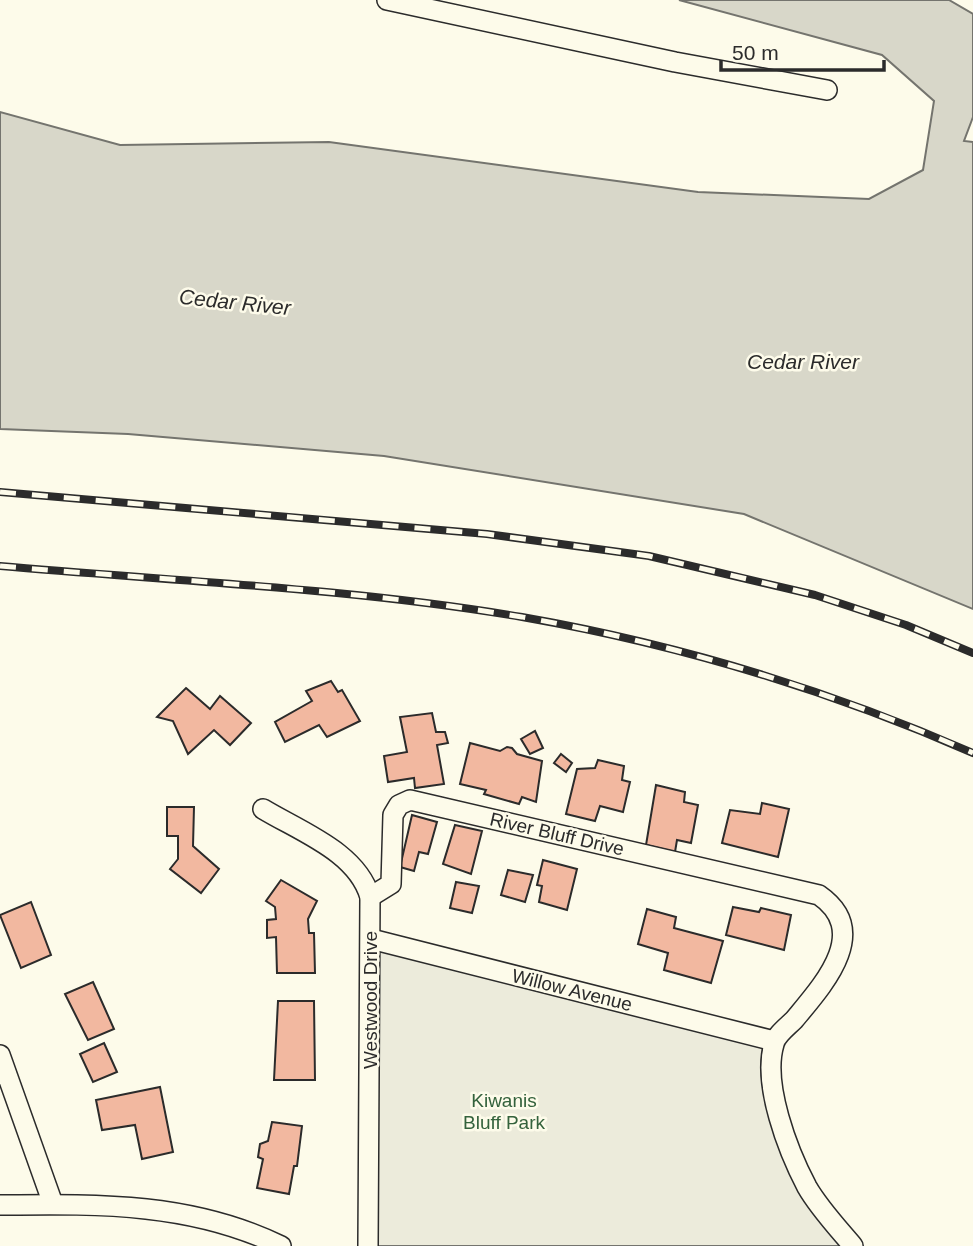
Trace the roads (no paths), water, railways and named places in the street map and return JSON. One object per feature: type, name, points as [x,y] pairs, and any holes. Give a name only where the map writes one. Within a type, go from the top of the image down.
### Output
[{"type":"street","points":[[387,0],[675,62],[827,90]]},
{"type":"street","name":"River Bluff Drive","points":[[370,897],[391,884],[393,815],[399,805],[410,800],[819,895],[832,904],[842,926],[838,961],[774,1041]]},
{"type":"street","name":"Westwood Drive","points":[[263,809],[346,859],[365,878],[370,897],[368,1246]]},
{"type":"street","name":"Willow Avenue","points":[[371,939],[774,1041]]},
{"type":"street","points":[[774,1041],[772,1089],[794,1156],[808,1188],[853,1246]]},
{"type":"street","points":[[0,1055],[53,1205]]},
{"type":"street","points":[[0,1205],[141,1206],[215,1220],[281,1246]]},
{"type":"water","name":"Cedar River","points":[[679,0],[949,0],[973,14],[973,117],[964,141],[973,142],[973,609],[744,514],[384,456],[128,434],[0,429],[0,112],[120,145],[329,142],[698,192],[869,199],[923,170],[934,101],[882,55]]},
{"type":"railway","points":[[0,492],[487,534],[649,556],[815,595],[906,625],[973,653]]},
{"type":"railway","points":[[0,566],[392,599],[580,628],[695,655],[808,689],[973,753]]},
{"type":"park label","name":"Kiwanis Bluff Park","points":[[504,1111]]}]
